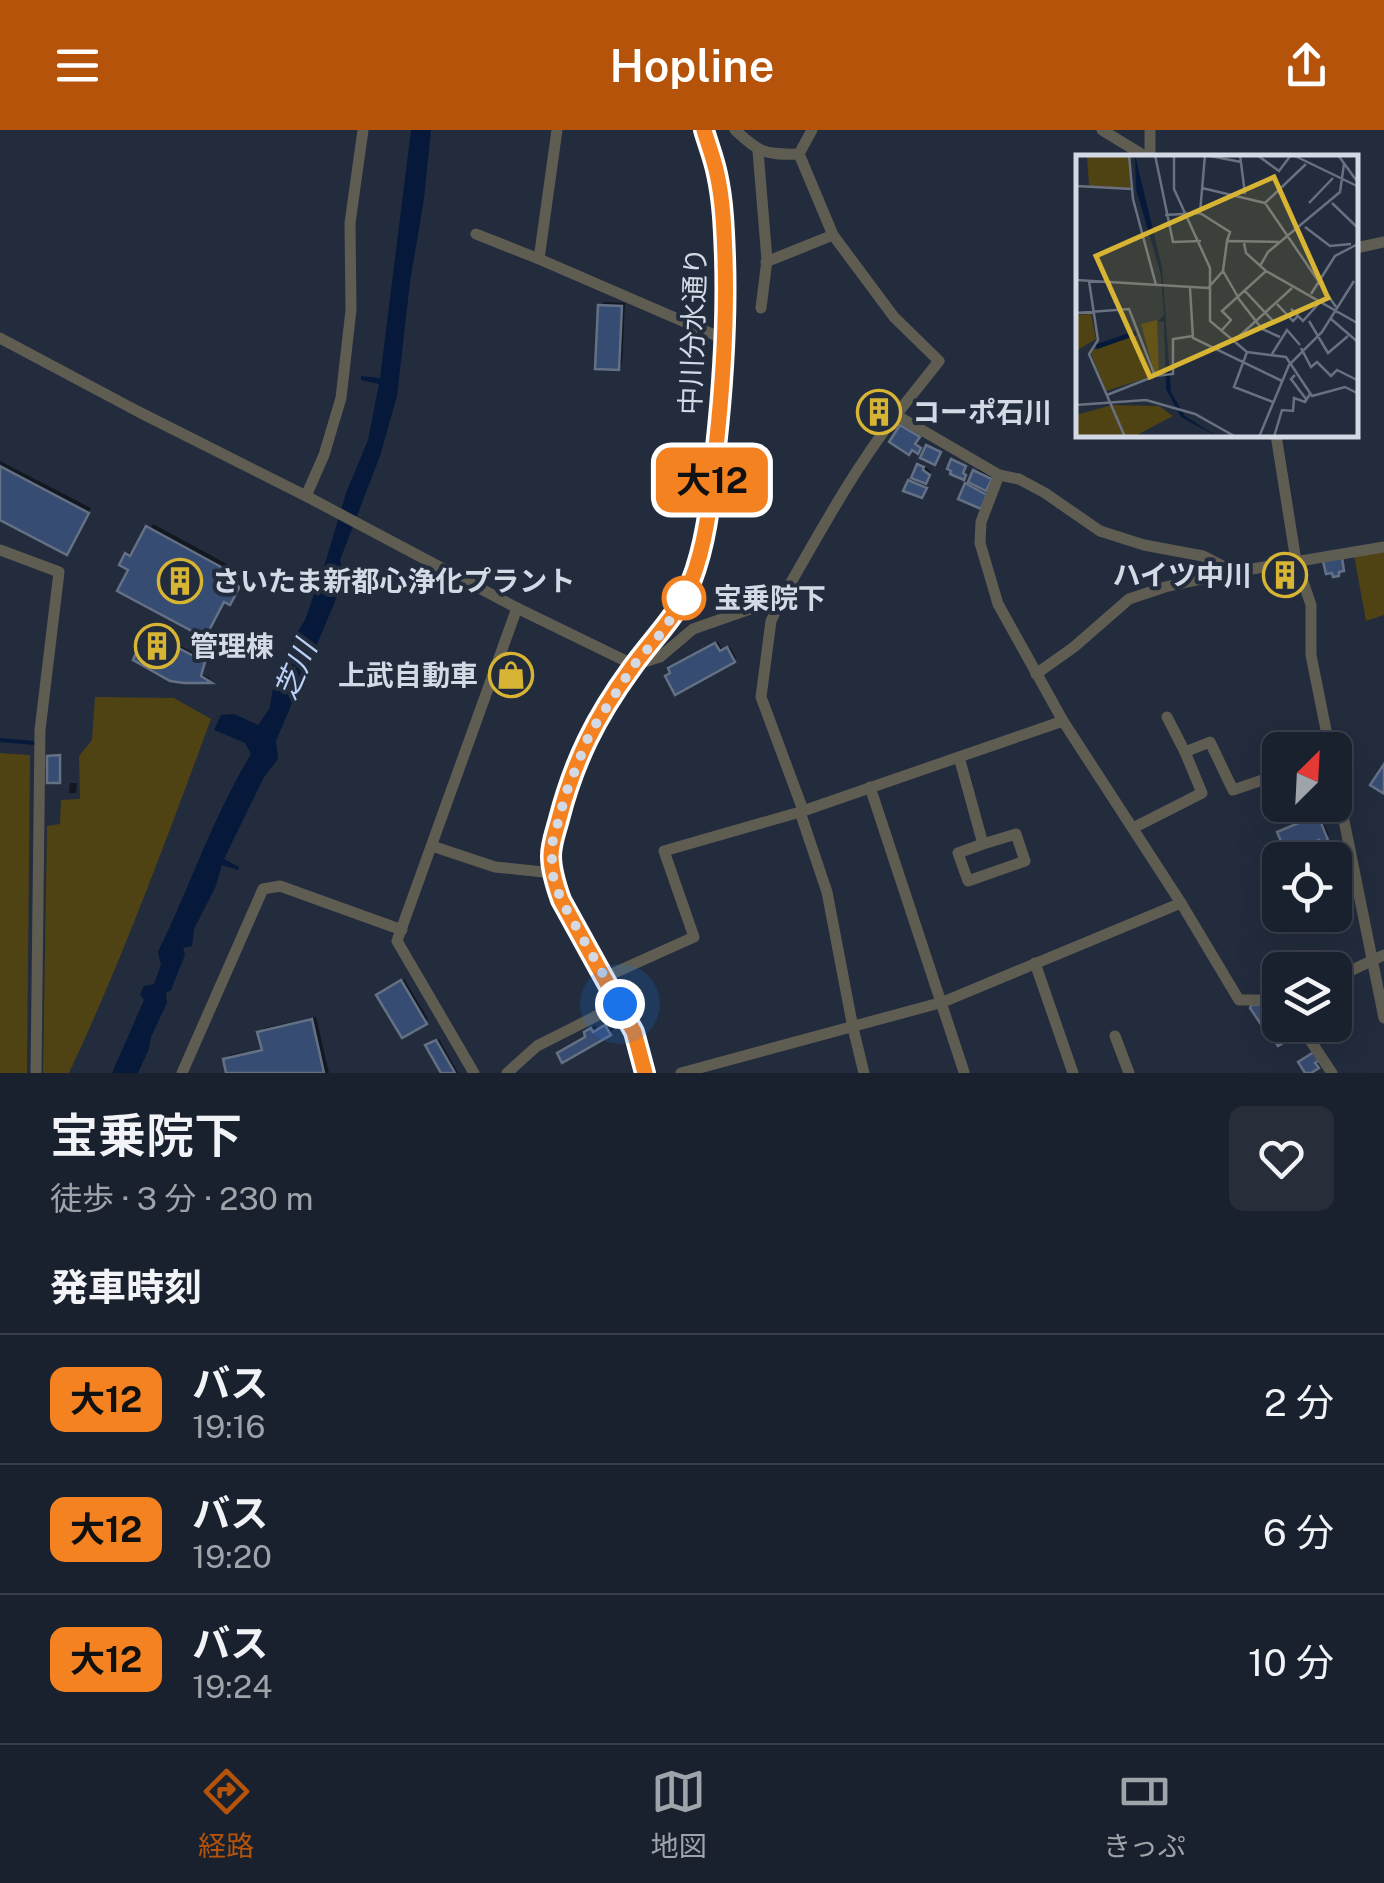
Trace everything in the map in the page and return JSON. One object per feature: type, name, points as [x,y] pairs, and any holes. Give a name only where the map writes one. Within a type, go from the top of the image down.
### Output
[{"type":"street","points":[[309,497],[341,398],[352,310],[350,223],[363,130]]},
{"type":"street","points":[[539,259],[557,130]]},
{"type":"street","name":"中川分水通り","points":[[645,1073],[634,1032],[561,900],[552,873],[552,844],[580,755],[602,711],[682,604],[699,559],[710,498],[726,288],[722,198],[704,130]]},
{"type":"street","points":[[735,130],[758,151],[799,154]]},
{"type":"street","points":[[799,154],[812,130]]},
{"type":"street","points":[[1102,130],[1144,155]]},
{"type":"street","points":[[1149,155],[1150,130]]},
{"type":"street","points":[[758,151],[766,262],[761,308]]},
{"type":"street","points":[[799,154],[833,235],[894,316],[939,361],[870,448],[782,598],[772,621],[761,698],[826,892],[864,1073]]},
{"type":"street","points":[[476,234],[724,339]]},
{"type":"street","points":[[766,262],[833,235]]},
{"type":"street","points":[[1359,247],[1384,242]]},
{"type":"street","points":[[0,338],[634,665],[660,657],[693,629],[782,598]]},
{"type":"street","points":[[896,415],[999,475],[1019,479],[1044,492],[1100,531],[1203,556],[1234,572]]},
{"type":"street","points":[[1276,438],[1296,560],[1311,605],[1312,655],[1327,732]]},
{"type":"street","points":[[999,475],[981,522],[980,543],[998,604],[1063,720],[1240,1000],[1262,1000]]},
{"type":"street","points":[[1036,674],[1129,599],[1234,572],[1384,547]]},
{"type":"street","points":[[0,550],[59,572],[40,730],[36,1073]]},
{"type":"street","points":[[474,1073],[398,942],[517,608]]},
{"type":"street","points":[[1133,828],[1202,793],[1167,717]]},
{"type":"street","points":[[605,977],[694,937],[664,851],[802,811],[1063,720]]},
{"type":"street","points":[[1185,752],[1210,742],[1233,790],[1262,780]]},
{"type":"street","points":[[958,757],[984,844]]},
{"type":"street","points":[[870,787],[964,1072]]},
{"type":"street","points":[[1346,822],[1379,958],[1384,1018]]},
{"type":"street","points":[[1016,834],[1025,861],[968,880],[958,853],[984,844],[1016,834]]},
{"type":"street","points":[[432,846],[495,866],[552,873]]},
{"type":"street","points":[[182,1073],[263,889],[280,886],[402,930]]},
{"type":"street","points":[[681,1073],[940,1003],[1181,903]]},
{"type":"street","points":[[1352,970],[1379,958]]},
{"type":"street","points":[[1035,963],[1073,1073]]},
{"type":"street","points":[[506,1073],[536,1046],[620,1004]]},
{"type":"street","points":[[1115,1036],[1130,1073]]},
{"type":"street","points":[[1310,1042],[1327,1071]]},
{"type":"shaded area","points":[[1384,551],[1384,615],[1366,621],[1354,555]]},
{"type":"shaded area","points":[[95,697],[174,698],[211,719],[126,942],[69,1073],[43,1073],[47,826],[60,824],[61,800],[80,799],[79,756],[92,740]]},
{"type":"shaded area","points":[[0,753],[30,755],[27,1073],[0,1073]]},
{"type":"water","name":"芝川","points":[[411,130],[431,130],[397,396],[380,456],[340,560],[342,585],[276,741],[278,759],[264,777],[224,859],[238,870],[222,865],[194,929],[192,946],[183,948],[185,955],[171,990],[166,993],[167,1003],[138,1073],[112,1073],[144,1000],[140,994],[144,986],[154,984],[161,965],[158,952],[213,827],[251,754],[245,743],[214,730],[221,715],[234,714],[258,725],[270,708],[272,693],[292,640],[305,620],[346,493],[368,440],[379,384],[361,380],[361,376],[380,378]]},
{"type":"building","points":[[598,305],[622,306],[619,370],[595,369]]},
{"type":"building","name":"コーポ石川","points":[[873,398],[893,411],[884,425],[865,413]]},
{"type":"building","points":[[900,425],[920,437],[915,444],[921,448],[918,454],[912,450],[909,455],[889,442]]},
{"type":"building","points":[[926,445],[941,452],[935,465],[920,458]]},
{"type":"building","points":[[951,459],[966,466],[964,480],[950,474],[947,469]]},
{"type":"building","points":[[917,464],[930,475],[926,484],[911,478]]},
{"type":"building","points":[[0,466],[89,513],[67,555],[0,520]]},
{"type":"building","points":[[973,470],[992,479],[986,491],[968,482]]},
{"type":"building","points":[[908,480],[927,488],[922,498],[903,491]]},
{"type":"building","points":[[965,483],[987,495],[981,509],[958,499]]},
{"type":"building","name":"さいたま新都心浄化プラント","points":[[146,526],[234,574],[239,588],[230,605],[224,602],[205,638],[117,591],[128,570],[119,565],[125,553],[130,556]]},
{"type":"building","points":[[1342,557],[1344,571],[1333,577],[1332,573],[1326,574],[1323,561]]},
{"type":"building","name":"ハイツ中川","points":[[1293,567],[1295,581],[1277,584],[1274,570]]},
{"type":"building","name":"管理棟","points":[[146,631],[205,662],[201,676],[212,683],[170,681],[133,660]]},
{"type":"building","points":[[715,643],[720,651],[727,647],[735,662],[675,695],[665,676],[670,673],[668,668]]},
{"type":"building","points":[[510,661],[525,667],[514,695],[499,689]]},
{"type":"building","points":[[60,755],[60,783],[47,783],[47,756]]},
{"type":"building","points":[[1384,764],[1384,790],[1383,793],[1370,785]]},
{"type":"building","points":[[1301,822],[1321,822],[1328,840],[1281,842],[1277,832]]},
{"type":"building","points":[[401,980],[427,1024],[402,1038],[376,995]]},
{"type":"building","points":[[1262,1004],[1262,1026],[1250,1008]]},
{"type":"building","points":[[312,1019],[324,1073],[226,1073],[223,1059],[262,1050],[257,1032]]},
{"type":"building","points":[[605,1025],[611,1035],[562,1063],[557,1053],[585,1037],[584,1032]]},
{"type":"building","points":[[436,1040],[455,1073],[441,1073],[425,1045]]},
{"type":"building","points":[[1314,1052],[1319,1068],[1305,1073],[1298,1062]]},
{"type":"waterway","points":[[0,740],[35,743]]},
{"type":"bus line","name":"大12","points":[[645,1073],[634,1032],[561,900],[555,885],[552,844],[566,793],[590,733],[634,665],[682,604],[704,538],[724,357],[726,288],[722,198],[704,130]]},
{"type":"place","name":"コーポ石川","points":[[879,412]]},
{"type":"place","name":"ハイツ中川","points":[[1285,575]]},
{"type":"place","name":"さいたま新都心浄化プラント","points":[[180,581]]},
{"type":"place","name":"宝乗院下","points":[[684,598]]},
{"type":"place","name":"管理棟","points":[[157,646]]},
{"type":"place","name":"上武自動車","points":[[511,675]]},
{"type":"route","points":[[620,1004],[561,900],[552,873],[552,844],[566,793],[590,733],[684,598]]}]
